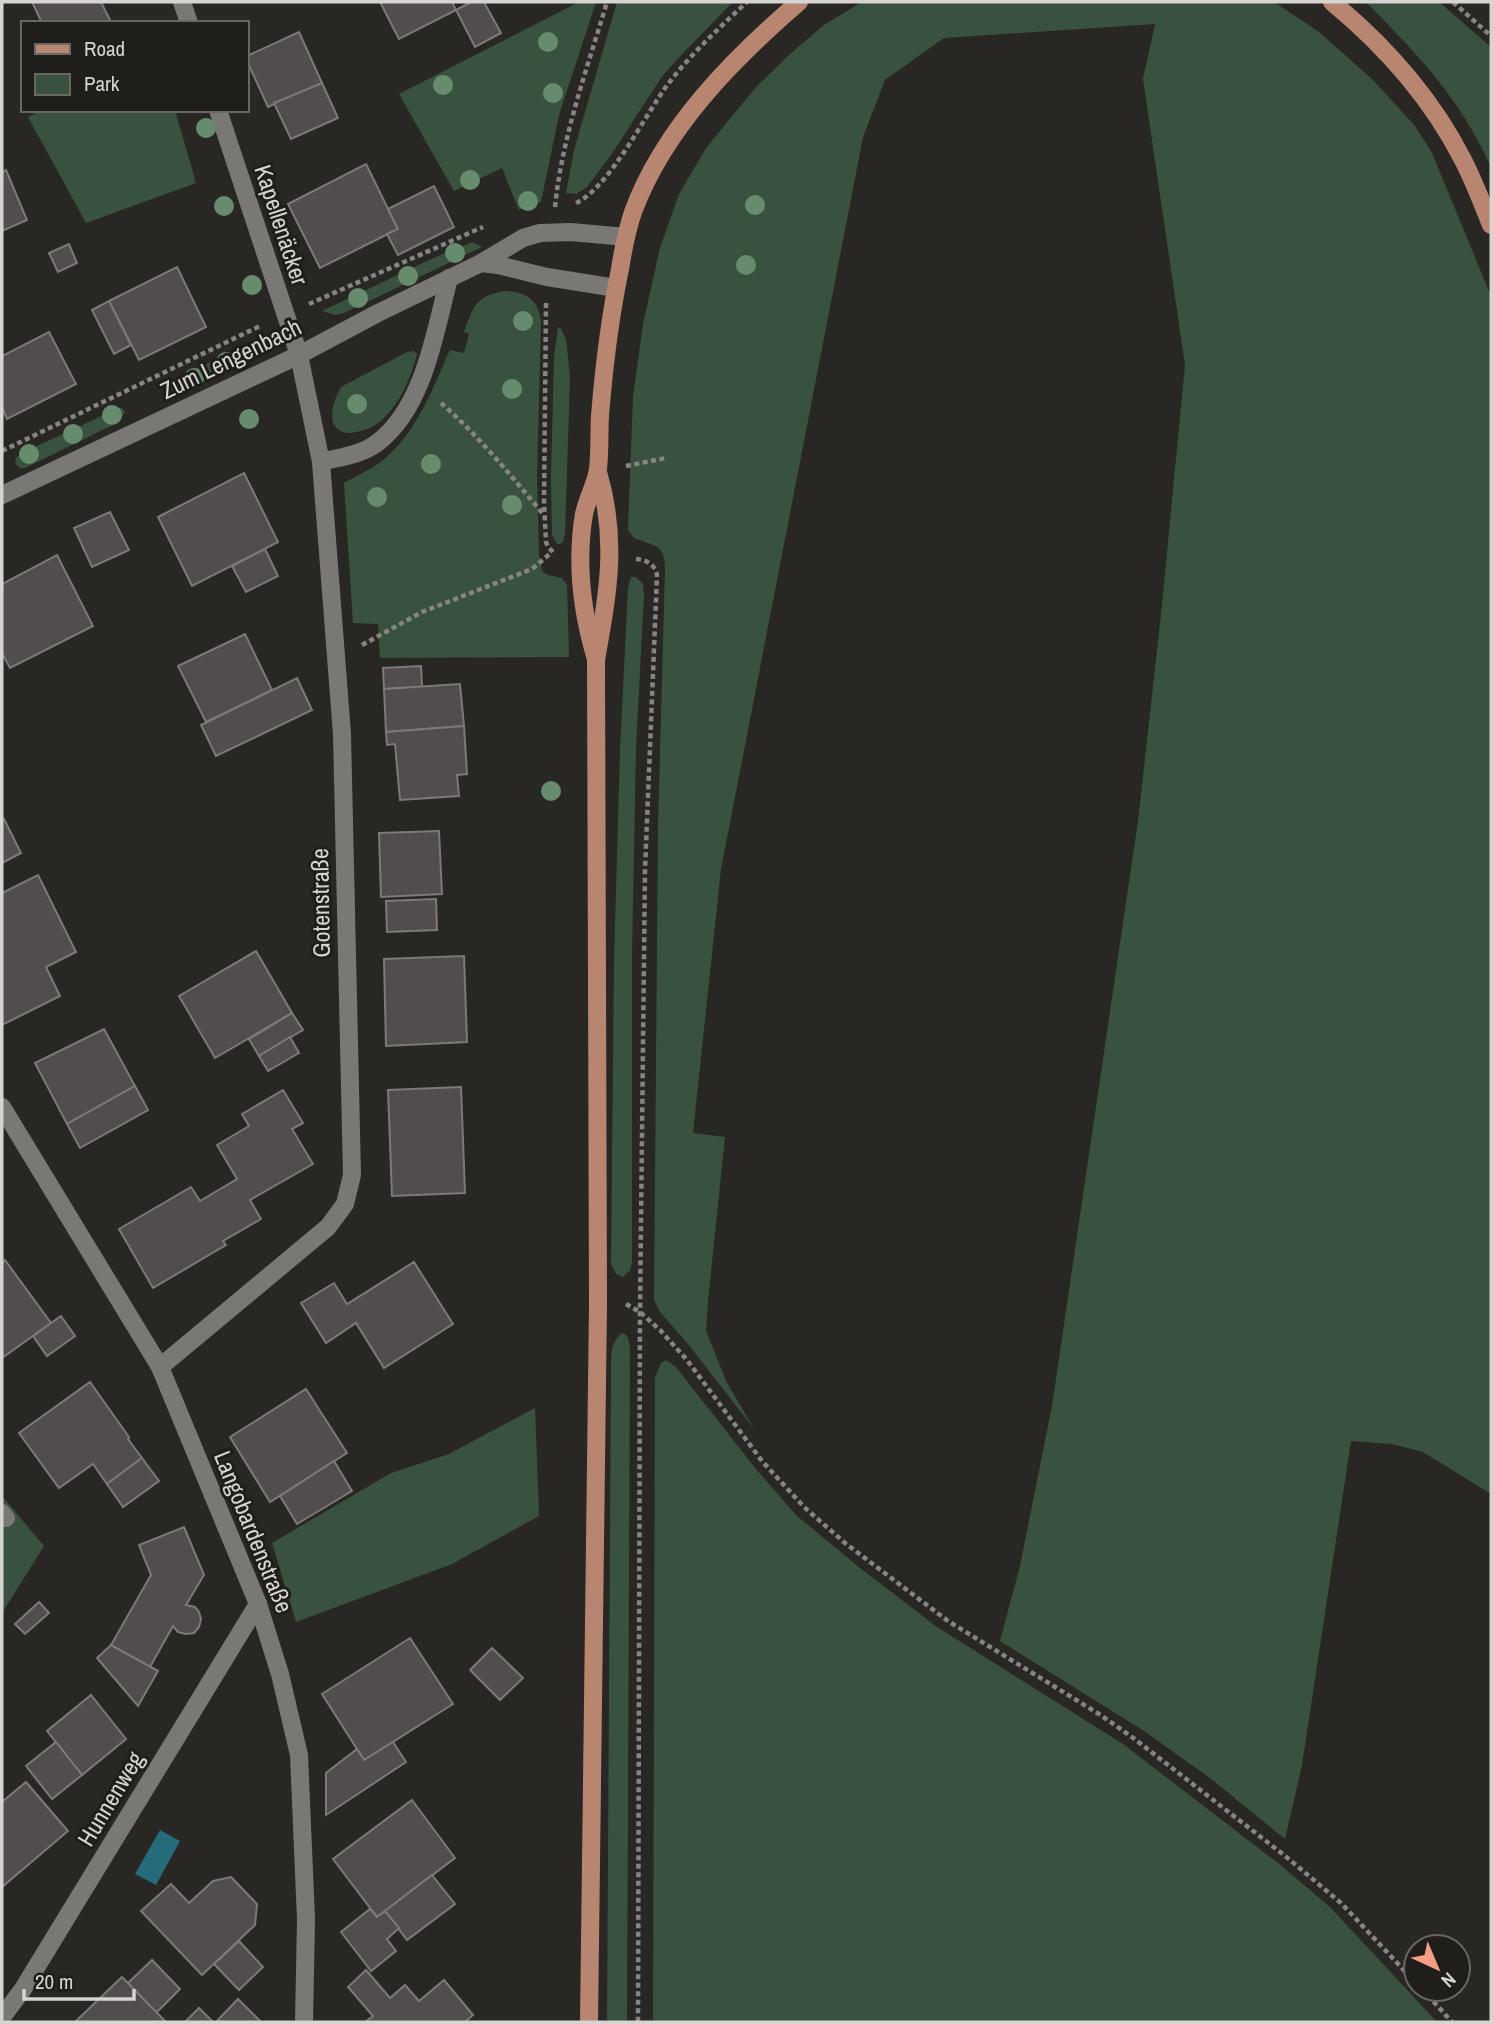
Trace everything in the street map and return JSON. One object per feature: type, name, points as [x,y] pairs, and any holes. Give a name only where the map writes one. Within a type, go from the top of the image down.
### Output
[{"type":"main road","points":[[596,660],[584,611],[584,518],[598,472],[604,375],[616,288],[633,213],[660,157],[685,119],[740,57],[799,2]]},
{"type":"main road","points":[[1332,2],[1352,18],[1420,92],[1463,159],[1491,225]]},
{"type":"main road","points":[[589,2022],[598,1304],[596,660],[606,603],[610,558],[609,519],[598,472]]},
{"type":"street","points":[[182,2],[188,21]]},
{"type":"street","name":"Kapellenäcker","points":[[219,112],[299,355]]},
{"type":"street","name":"Zum Lengenbach","points":[[2,495],[299,355],[481,263],[523,238],[540,233],[571,232],[626,237]]},
{"type":"street","points":[[481,263],[616,288]]},
{"type":"street","points":[[321,462],[357,454],[376,444],[394,427],[410,405],[431,351],[449,278]]},
{"type":"street","name":"Gotenstraße","points":[[160,1367],[328,1227],[345,1204],[352,1175],[342,762],[336,661],[321,462],[299,355]]},
{"type":"street","name":"Langobardenstraße","points":[[2,1107],[160,1367],[258,1604],[280,1674],[299,1755],[306,1919],[304,2022]]},
{"type":"street","name":"Hunnenweg","points":[[2,2017],[23,1989],[258,1604]]},
{"type":"path","points":[[544,210],[555,207],[567,136],[607,2]]},
{"type":"path","points":[[569,206],[580,202],[598,187],[670,82],[714,32],[747,2]]},
{"type":"path","points":[[1453,2],[1491,36]]},
{"type":"path","points":[[303,306],[487,225]]},
{"type":"path","points":[[547,291],[544,516],[546,542],[551,552],[563,555]]},
{"type":"path","points":[[2,452],[265,324]]},
{"type":"path","points":[[419,383],[465,425],[544,516]]},
{"type":"path","points":[[598,472],[666,457]]},
{"type":"path","points":[[336,661],[422,612],[532,569],[551,552]]},
{"type":"path","points":[[632,559],[647,561],[656,569],[657,575],[645,870],[640,1312],[638,2022]]},
{"type":"path","points":[[640,1312],[687,1360],[762,1461],[804,1507],[845,1543],[948,1621],[1132,1737],[1284,1855],[1341,1903],[1402,1968]]},
{"type":"path","points":[[1435,2003],[1452,2022]]},
{"type":"green space","points":[[579,2],[596,2],[559,115],[541,202],[519,210],[502,168],[454,191],[399,94]]},
{"type":"green space","points":[[617,2],[733,2],[663,75],[587,187],[576,194],[566,193],[574,150]]},
{"type":"green space","points":[[862,2],[1274,2],[1319,32],[1373,80],[1415,126],[1432,153],[1491,296],[1491,1494],[1423,1452],[1392,1444],[1351,1441],[1302,1765],[1285,1839],[1210,1778],[1144,1731],[1000,1641],[1020,1566],[1052,1406],[1138,821],[1162,605],[1185,365],[1143,79],[1155,24],[944,38],[885,80],[863,137],[721,869],[693,1133],[725,1137],[706,1331],[727,1383],[754,1429],[660,1312],[654,1300],[658,827],[665,569],[660,550],[634,538],[628,530],[633,397],[643,324],[660,248],[679,194],[706,148],[756,87],[790,54],[824,25]]},
{"type":"green space","points":[[1366,2],[1439,2],[1491,47],[1491,167],[1452,98],[1403,40]]},
{"type":"green space","points":[[38,112],[176,112],[196,183],[86,223],[28,117]]},
{"type":"green space","points":[[472,242],[482,247],[344,313],[335,315],[322,311],[429,260]]},
{"type":"green space","points":[[504,291],[524,295],[534,302],[541,321],[537,475],[539,555],[542,571],[562,578],[567,585],[569,657],[380,658],[378,624],[353,623],[344,483],[382,461],[405,437],[430,395],[450,350],[464,353],[469,334],[464,332],[476,304],[486,296]]},
{"type":"green space","points":[[560,327],[566,339],[570,377],[565,534],[563,542],[557,544],[552,535],[551,479],[554,356]]},
{"type":"green space","points":[[414,351],[417,354],[406,385],[389,413],[372,427],[362,431],[342,432],[336,428],[332,416],[341,387],[407,352]]},
{"type":"green space","points":[[234,352],[238,357],[235,362],[173,393],[165,393],[166,385]]},
{"type":"green space","points":[[119,408],[125,412],[119,422],[25,468],[16,464],[16,458],[22,453]]},
{"type":"green space","points":[[631,577],[636,577],[643,584],[644,596],[636,746],[632,952],[632,1262],[630,1270],[623,1277],[616,1274],[611,1264],[614,961],[620,750],[628,588]]},
{"type":"green space","points":[[622,1333],[629,1341],[630,1349],[627,2022],[607,2022],[611,1361],[613,1346]]},
{"type":"green space","points":[[666,1360],[676,1367],[755,1468],[797,1516],[937,1627],[1123,1744],[1278,1863],[1330,1907],[1402,1984],[1402,2003],[1419,2003],[1437,2022],[653,2022],[655,1378],[661,1363]]},
{"type":"green space","points":[[535,1408],[539,1516],[452,1564],[296,1622],[272,1543],[391,1473],[449,1454]]},
{"type":"green space","points":[[2,1496],[44,1546],[2,1613]]},
{"type":"water","points":[[160,1830],[180,1841],[156,1885],[135,1874]]},
{"type":"building","points":[[32,2],[101,2],[110,20],[108,21],[41,21]]},
{"type":"building","points":[[380,2],[452,2],[456,10],[399,39]]},
{"type":"building","points":[[471,2],[484,2],[501,33],[475,47],[456,10]]},
{"type":"building","points":[[299,32],[322,83],[268,107],[248,63],[248,56]]},
{"type":"building","points":[[322,83],[338,118],[291,139],[274,103]]},
{"type":"building","points":[[366,164],[398,229],[320,268],[288,204]]},
{"type":"building","points":[[6,170],[27,220],[2,231],[2,172]]},
{"type":"building","points":[[434,186],[454,227],[398,255],[387,234],[398,229],[388,209]]},
{"type":"building","points":[[69,244],[77,263],[58,272],[49,253]]},
{"type":"building","points":[[177,267],[206,327],[139,360],[109,301]]},
{"type":"building","points":[[109,301],[131,345],[114,354],[92,310]]},
{"type":"building","points":[[49,332],[76,384],[7,419],[2,408],[2,356]]},
{"type":"building","points":[[244,473],[278,542],[192,586],[158,517]]},
{"type":"building","points":[[110,512],[129,550],[92,567],[74,528]]},
{"type":"building","points":[[265,549],[278,576],[246,592],[232,566]]},
{"type":"building","points":[[57,555],[93,626],[10,668],[2,653],[2,584]]},
{"type":"building","points":[[245,634],[272,690],[206,722],[178,666]]},
{"type":"building","points":[[421,666],[422,687],[384,689],[383,668]]},
{"type":"building","points":[[297,678],[312,710],[216,756],[201,725]]},
{"type":"building","points":[[460,684],[464,726],[386,732],[384,689]]},
{"type":"building","points":[[464,726],[467,774],[457,775],[459,796],[400,800],[395,744],[387,745],[386,732]]},
{"type":"building","points":[[4,819],[21,853],[2,863],[2,820]]},
{"type":"building","points":[[439,831],[442,894],[381,897],[379,833]]},
{"type":"building","points":[[38,875],[76,952],[46,967],[60,996],[2,1025],[2,893]]},
{"type":"building","points":[[436,899],[437,930],[387,932],[386,901]]},
{"type":"building","points":[[256,951],[292,1013],[215,1058],[179,996]]},
{"type":"building","points":[[464,956],[467,1042],[386,1046],[384,959]]},
{"type":"building","points":[[292,1013],[303,1030],[259,1056],[249,1039]]},
{"type":"building","points":[[104,1029],[135,1086],[67,1124],[35,1063]]},
{"type":"building","points":[[290,1037],[299,1053],[268,1071],[259,1056]]},
{"type":"building","points":[[135,1086],[148,1110],[80,1148],[67,1124]]},
{"type":"building","points":[[461,1087],[465,1193],[392,1196],[388,1090]]},
{"type":"building","points":[[283,1090],[303,1123],[292,1129],[313,1164],[250,1200],[261,1219],[223,1241],[226,1245],[153,1288],[119,1229],[191,1187],[200,1201],[237,1179],[217,1145],[249,1126],[242,1114]]},
{"type":"building","points":[[5,1260],[51,1323],[2,1358],[2,1263]]},
{"type":"building","points":[[414,1262],[453,1324],[384,1368],[356,1323],[326,1343],[301,1303],[334,1283],[347,1304]]},
{"type":"building","points":[[61,1316],[75,1336],[47,1356],[33,1336]]},
{"type":"building","points":[[90,1382],[142,1458],[107,1484],[93,1464],[59,1488],[19,1433]]},
{"type":"building","points":[[306,1389],[347,1453],[270,1502],[230,1437]]},
{"type":"building","points":[[142,1458],[159,1481],[123,1507],[107,1484]]},
{"type":"building","points":[[334,1461],[352,1491],[297,1524],[280,1496]]},
{"type":"building","points":[[184,1527],[204,1575],[186,1605],[195,1607],[201,1619],[194,1633],[178,1632],[173,1626],[150,1667],[111,1645],[151,1575],[139,1545]]},
{"type":"building","points":[[39,1602],[49,1613],[25,1634],[15,1624]]},
{"type":"building","points":[[410,1638],[453,1704],[364,1760],[322,1694]]},
{"type":"building","points":[[111,1645],[158,1671],[138,1706],[97,1658]]},
{"type":"building","points":[[492,1648],[523,1678],[500,1700],[470,1670]]},
{"type":"building","points":[[91,1695],[126,1739],[82,1775],[47,1731]]},
{"type":"building","points":[[56,1742],[82,1775],[52,1799],[26,1766]]},
{"type":"building","points":[[393,1742],[406,1762],[326,1815],[326,1773],[357,1749],[364,1760]]},
{"type":"building","points":[[26,1782],[68,1831],[2,1887],[2,1802]]},
{"type":"building","points":[[412,1800],[455,1858],[377,1917],[333,1859]]},
{"type":"building","points":[[432,1875],[455,1904],[407,1940],[385,1911]]},
{"type":"building","points":[[231,1877],[257,1904],[255,1925],[202,1975],[141,1911],[171,1884],[189,1903],[213,1881]]},
{"type":"building","points":[[370,1909],[377,1917],[385,1911],[399,1928],[387,1939],[396,1951],[371,1971],[341,1932]]},
{"type":"building","points":[[239,1941],[263,1967],[239,1990],[214,1964]]},
{"type":"building","points":[[152,1960],[180,1989],[156,2013],[128,1983]]},
{"type":"building","points":[[366,1970],[390,1998],[405,1985],[419,2001],[444,1980],[473,2015],[465,2022],[365,2022],[373,2016],[348,1987]]},
{"type":"building","points":[[122,1977],[166,2022],[75,2022]]},
{"type":"building","points":[[238,1999],[261,2022],[216,2022]]},
{"type":"building","points":[[199,2008],[213,2022],[185,2022]]}]
